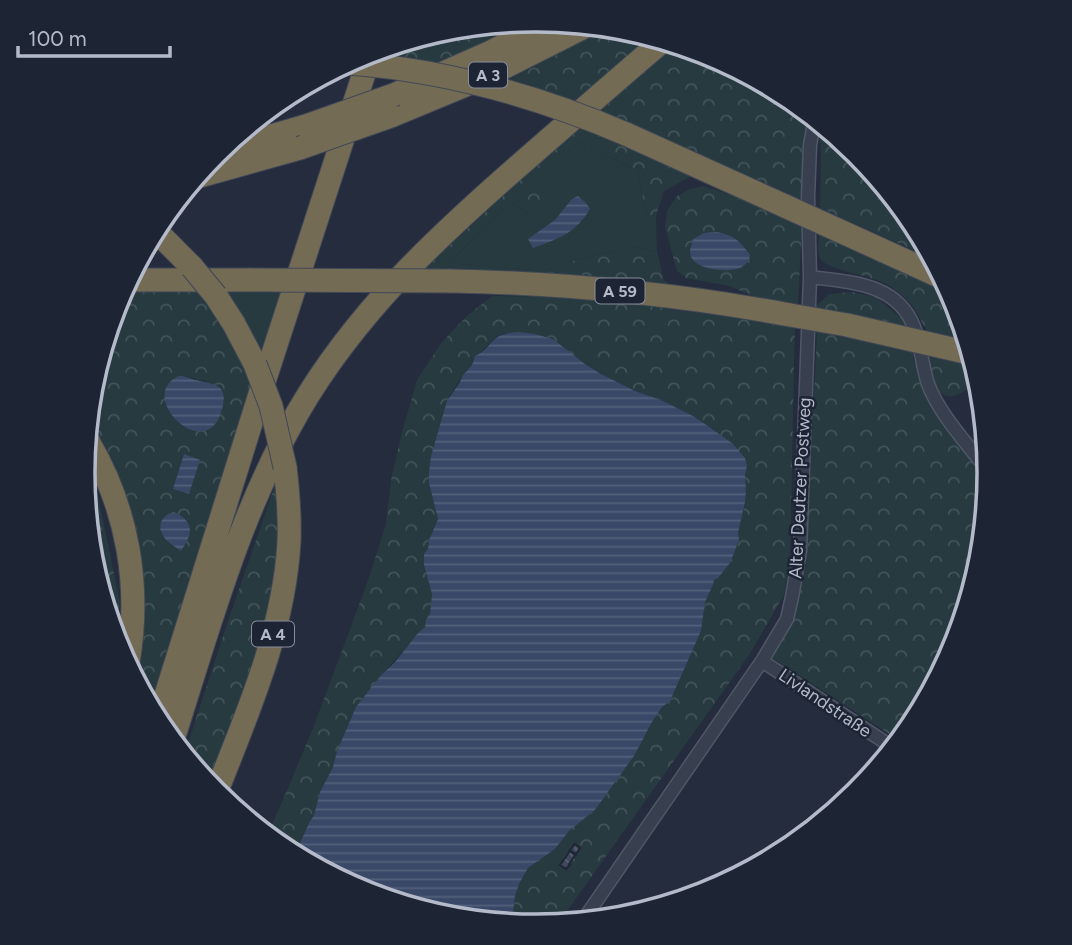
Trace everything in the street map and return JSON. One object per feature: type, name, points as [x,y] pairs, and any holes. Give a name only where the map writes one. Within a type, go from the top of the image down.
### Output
[{"type":"highway","name":"A 3","points":[[215,170],[303,137],[530,32]]},
{"type":"highway","name":"A 3","points":[[237,148],[303,137],[391,116],[485,77],[573,33]]},
{"type":"highway","points":[[177,728],[250,508],[297,413],[341,345],[393,283],[454,222],[654,48]]},
{"type":"highway","points":[[162,707],[264,380],[367,65]]},
{"type":"highway","points":[[366,66],[433,75],[498,89],[565,109],[929,271]]},
{"type":"highway","name":"A 4","points":[[163,238],[216,296],[234,324],[255,364],[271,406],[285,467],[289,543],[280,607],[256,689],[221,781]]},
{"type":"highway","name":"A 59","points":[[139,280],[509,282],[600,289],[696,300],[790,315],[960,351]]},
{"type":"highway","points":[[96,456],[111,488],[129,548],[134,611],[131,646]]},
{"type":"street","name":"Alter Deutzer Postweg","points":[[590,910],[762,661],[787,619],[800,551],[810,277],[808,197],[813,130]]},
{"type":"street","points":[[810,277],[862,284],[885,292],[905,310],[914,327],[929,385],[942,411],[976,456]]},
{"type":"street","name":"Livlandstraße","points":[[762,661],[885,742]]},
{"type":"green space","points":[[506,32],[440,64],[391,56],[450,40]]},
{"type":"green space","points":[[594,35],[644,46],[580,103],[533,87],[505,82]]},
{"type":"green space","points":[[666,52],[705,65],[757,91],[809,127],[803,200],[772,186],[770,188],[600,110]]},
{"type":"green space","points":[[578,127],[694,175],[664,191],[656,216],[646,214],[638,171],[579,142],[538,179],[552,190],[528,214],[512,202],[449,263],[546,271],[568,262],[632,247],[657,251],[664,280],[672,286],[439,273],[425,268]]},
{"type":"green space","points":[[820,135],[868,182],[903,227],[918,252],[820,208]]},
{"type":"green space","points":[[579,142],[638,171],[646,214],[656,216],[657,251],[632,247],[568,262],[546,271],[449,263],[512,202],[528,214],[537,179]]},
{"type":"green space","points":[[704,186],[749,199],[802,225],[798,304],[758,298],[729,286],[686,278],[677,271],[665,227],[667,211],[676,197],[689,189]]},
{"type":"green space","points":[[819,233],[936,287],[956,337],[927,331],[911,304],[902,295],[872,278],[826,264],[821,260]]},
{"type":"green space","points":[[198,289],[242,360],[254,385],[155,694],[135,657],[138,631],[96,439],[103,386],[118,331],[135,290]],"holes":[[[186,376],[207,381],[203,431],[182,425],[166,402],[165,393]],[[199,459],[189,493],[176,490]]]},
{"type":"green space","points":[[224,290],[283,293],[262,357]]},
{"type":"green space","points":[[852,292],[876,297],[908,327],[815,307],[829,294]]},
{"type":"green space","points":[[492,296],[567,297],[666,304],[795,323],[790,565],[784,595],[751,652],[566,913],[513,913],[519,884],[528,868],[555,849],[569,831],[595,810],[634,756],[662,707],[670,701],[701,631],[705,602],[714,580],[730,563],[738,540],[745,502],[747,466],[732,443],[695,417],[601,374],[553,339],[535,334],[505,333],[498,336],[473,359],[472,365],[450,395],[431,456],[429,472],[438,519],[424,554],[424,565],[432,594],[430,614],[425,627],[356,707],[333,767],[320,792],[314,815],[300,844],[272,825],[313,728],[366,586],[386,524],[391,480],[417,380],[442,342],[468,315]]},
{"type":"green space","points":[[817,331],[913,352],[913,359],[932,407],[977,466],[976,501],[969,559],[954,614],[932,668],[891,735],[771,657],[790,620],[806,565]]},
{"type":"green space","points":[[929,357],[964,364],[969,387],[953,396],[941,393],[933,379]]},
{"type":"green space","points":[[281,468],[281,530],[274,591],[254,665],[214,774],[188,743]]},
{"type":"green space","points":[[96,491],[98,496],[120,602],[118,614],[103,559]]},
{"type":"water","points":[[578,196],[590,209],[579,224],[566,234],[533,248],[528,239],[555,220],[572,199]]},
{"type":"water","points":[[717,232],[739,242],[750,255],[749,261],[740,268],[727,270],[702,266],[696,262],[690,251],[693,239],[704,233]]},
{"type":"water","points":[[509,333],[535,334],[553,339],[601,374],[695,417],[732,443],[745,458],[747,466],[739,540],[730,563],[714,580],[705,602],[701,631],[670,701],[662,707],[634,756],[595,810],[569,831],[555,849],[528,868],[515,896],[513,913],[450,905],[394,890],[341,868],[300,844],[314,815],[320,792],[333,767],[356,707],[425,627],[430,614],[432,594],[424,565],[424,554],[438,519],[429,483],[431,456],[447,401],[472,365],[475,356],[496,338]]},
{"type":"water","points":[[179,376],[214,384],[222,390],[224,401],[219,417],[215,424],[205,431],[194,431],[183,426],[173,417],[167,406],[165,395],[168,384]]},
{"type":"water","points":[[184,454],[200,460],[189,494],[173,489]]},
{"type":"water","points":[[174,512],[186,520],[190,529],[181,551],[166,540],[160,527],[165,516]]},
{"type":"building","points":[[575,844],[580,848],[576,854],[570,850]]},
{"type":"building","points":[[570,851],[575,855],[566,869],[560,865]]}]
